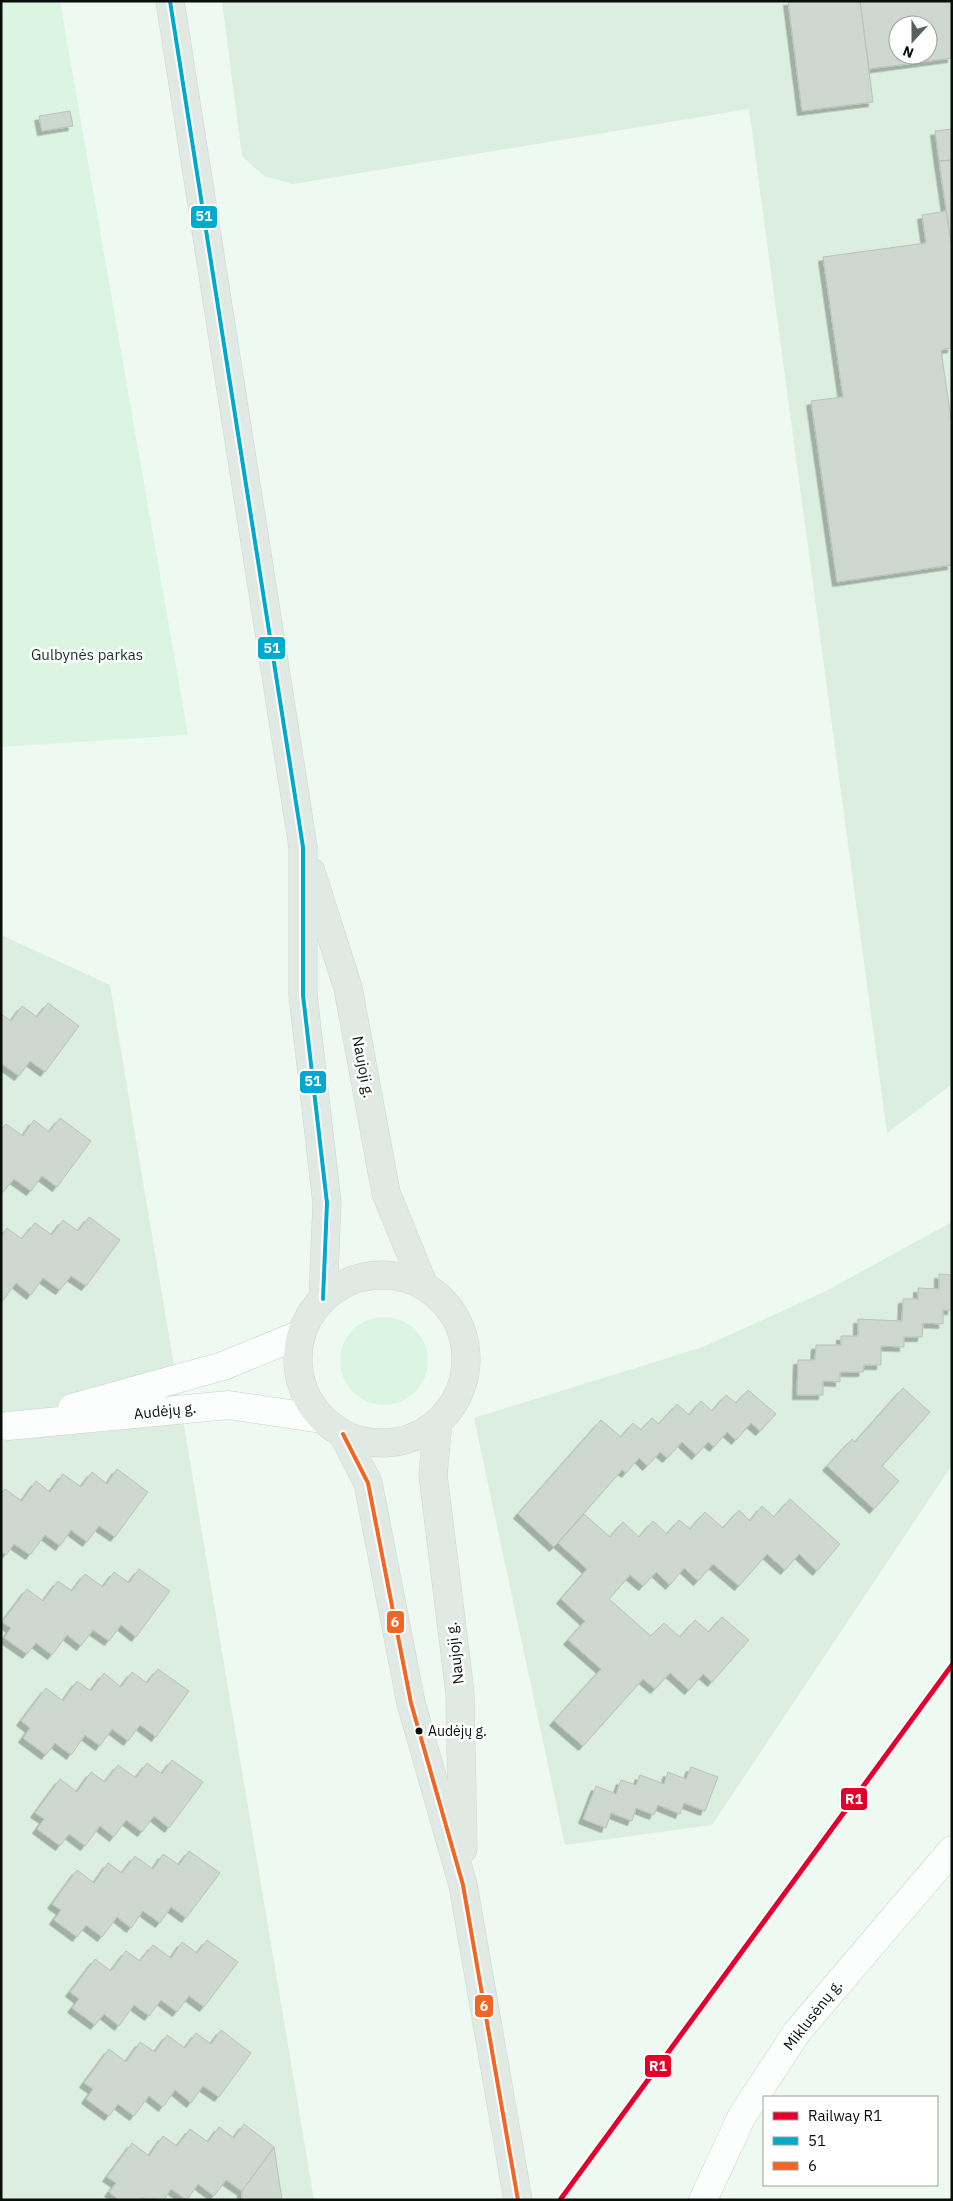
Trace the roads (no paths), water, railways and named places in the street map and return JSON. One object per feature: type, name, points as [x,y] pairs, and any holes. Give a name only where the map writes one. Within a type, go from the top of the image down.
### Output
[{"type":"main road","name":"Naujoji g.","points":[[170,1],[303,847],[348,988],[386,1193],[424,1286]]},
{"type":"main road","name":"Naujoji g.","points":[[303,847],[303,995],[328,1203],[323,1299]]},
{"type":"main road","points":[[372,1276],[399,1277],[424,1286],[446,1305],[460,1328],[466,1354],[464,1379],[454,1403],[438,1422],[417,1436],[393,1443],[367,1443],[332,1426],[308,1400],[300,1379],[297,1356],[301,1334],[310,1314],[323,1299],[345,1283],[372,1276]]},
{"type":"main road","name":"Naujoji g.","points":[[438,1422],[433,1475],[460,1693],[463,1885]]},
{"type":"main road","name":"Naujoji g.","points":[[332,1426],[368,1483],[410,1703],[463,1885],[518,2200]]},
{"type":"street","name":"Audėjų g.","points":[[5,1427],[223,1366],[301,1334]]},
{"type":"street","name":"Audėjų g.","points":[[5,1427],[229,1405],[332,1426]]},
{"type":"street","name":"Miklusėnų g.","points":[[703,2200],[742,2116],[797,2032],[952,1850]]},
{"type":"rail line","name":"R1","points":[[560,2200],[952,1665]]},
{"type":"place","name":"Audėjų g.","points":[[419,1731]]},
{"type":"park label","name":"Gulbynės parkas","points":[[87,655]]}]
